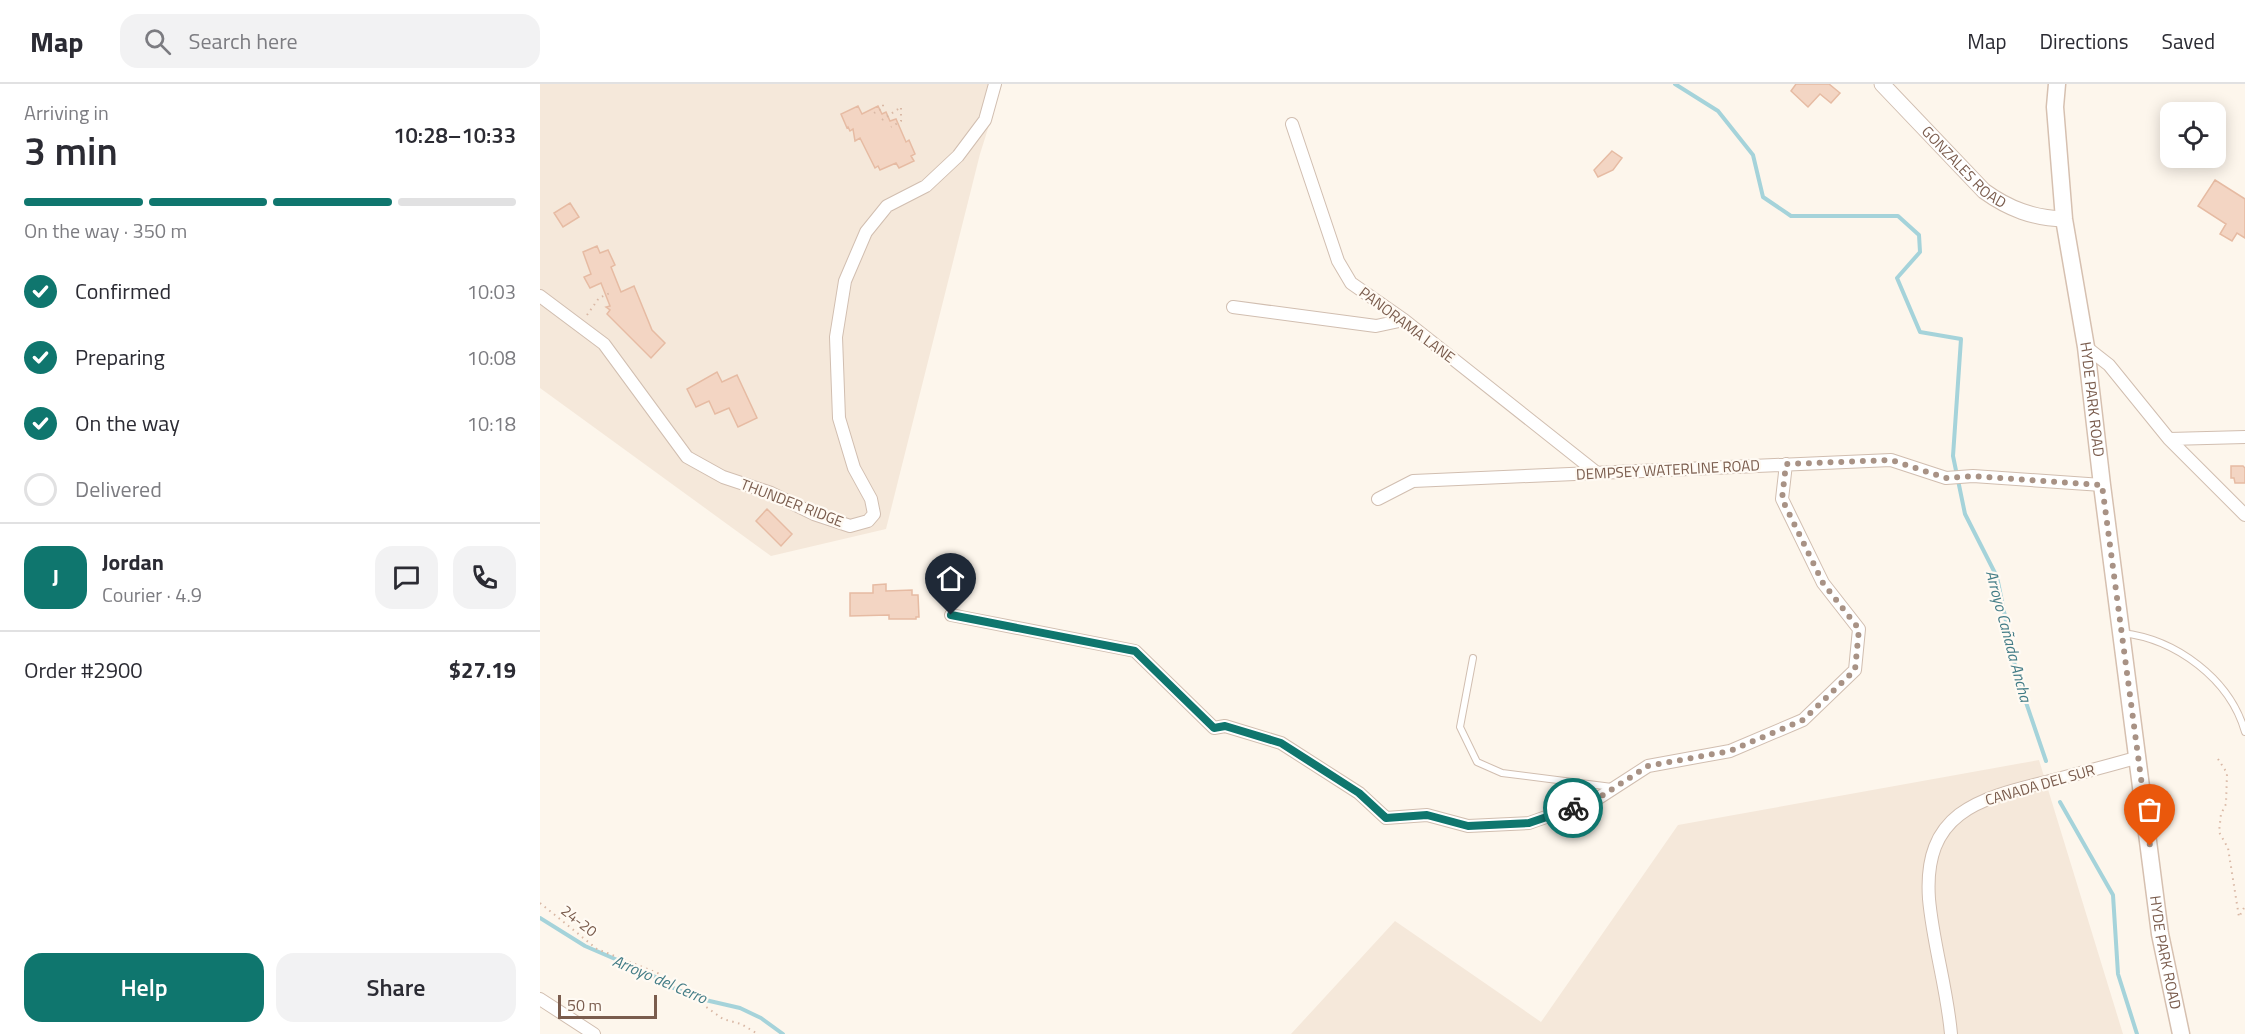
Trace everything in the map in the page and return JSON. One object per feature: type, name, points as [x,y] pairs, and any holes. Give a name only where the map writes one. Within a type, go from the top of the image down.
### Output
[{"type":"main road","name":"HYDE PARK ROAD","points":[[2057,84],[2055,107],[2064,219],[2086,347],[2160,934],[2181,1034]]},
{"type":"street","name":"THUNDER RIDGE","points":[[540,296],[604,344],[687,458],[723,477],[771,493],[814,514],[850,526],[868,521],[874,514],[871,499],[854,468],[839,418],[836,337],[845,281],[866,232],[887,206],[926,186],[958,156],[985,120],[995,84]]},
{"type":"street","name":"GONZALES ROAD","points":[[1882,84],[1984,191],[2003,205],[2045,218],[2064,219]]},
{"type":"street","name":"PANORAMA LANE","points":[[1293,124],[1338,261],[1351,283],[1404,320],[1597,473]]},
{"type":"street","points":[[1233,308],[1376,326],[1404,320]]},
{"type":"street","points":[[2086,347],[2109,365],[2169,439],[2245,515]]},
{"type":"street","points":[[2169,439],[2245,437]]},
{"type":"street","name":"DEMPSEY WATERLINE ROAD","points":[[1378,499],[1413,481],[1891,460],[1946,478],[1973,476],[2102,485]]},
{"type":"street","points":[[951,615],[1135,651],[1214,728],[1225,726],[1281,743],[1359,793],[1386,818],[1427,815],[1468,826],[1529,823],[1597,799],[1648,766],[1730,751],[1803,720],[1855,670],[1859,629],[1823,583],[1782,499],[1786,464]]},
{"type":"street","name":"CANADA DEL SUR","points":[[1951,1034],[1934,939],[1929,890],[1930,863],[1942,832],[1959,814],[1989,798],[2139,757]]},
{"type":"street","points":[[540,999],[594,1034]]},
{"type":"lane","points":[[2122,633],[2151,640],[2198,665],[2226,691],[2240,716],[2245,732]]},
{"type":"lane","points":[[1473,658],[1460,727],[1477,762],[1502,773],[1616,787]]},
{"type":"path","points":[[874,113],[883,108],[883,104]]},
{"type":"path","points":[[882,120],[901,107],[901,121],[891,127]]},
{"type":"path","points":[[584,320],[589,309],[599,298],[610,292]]},
{"type":"path","points":[[2218,759],[2227,773],[2226,804],[2221,814],[2219,831],[2228,848],[2239,917],[2245,906]]},
{"type":"path","name":"24-20","points":[[540,903],[597,949],[660,974],[723,1019],[741,1024],[758,1034]]},
{"type":"shaded area","points":[[540,84],[1002,84],[980,154],[886,529],[771,556],[540,388]]},
{"type":"shaded area","points":[[2039,760],[2123,1034],[1291,1034],[1395,921],[1541,1022],[1678,825]]},
{"type":"building","points":[[1796,84],[1829,84],[1840,93],[1831,103],[1820,94],[1808,107],[1791,91]]},
{"type":"building","points":[[858,106],[862,114],[878,106],[882,114],[886,112],[890,121],[896,119],[906,142],[909,140],[915,154],[911,156],[914,161],[899,168],[896,163],[880,170],[878,166],[875,168],[860,138],[855,141],[853,129],[850,131],[847,128],[841,114]]},
{"type":"building","points":[[1612,151],[1622,158],[1613,170],[1598,177],[1594,170]]},
{"type":"building","points":[[2215,180],[2245,199],[2245,238],[2237,233],[2232,241],[2220,234],[2226,224],[2198,206]]},
{"type":"building","points":[[570,203],[579,217],[563,227],[554,213]]},
{"type":"building","points":[[597,246],[600,253],[608,250],[615,265],[611,267],[621,292],[634,286],[652,330],[665,343],[651,358],[607,314],[610,310],[606,307],[610,306],[601,283],[590,288],[584,277],[591,274],[583,252]]},
{"type":"building","points":[[717,372],[722,382],[737,375],[757,418],[738,427],[729,408],[715,414],[709,401],[696,407],[687,389]]},
{"type":"building","points":[[2231,466],[2245,468],[2245,483],[2235,483],[2234,478],[2231,478]]},
{"type":"building","points":[[767,509],[792,534],[781,546],[756,521]]},
{"type":"building","points":[[886,584],[886,591],[912,590],[912,595],[918,595],[919,617],[889,619],[889,615],[850,616],[850,593],[873,593],[873,585]]},
{"type":"waterway","name":"Arroyo Cañada Ancha","points":[[1675,84],[1718,111],[1753,155],[1763,197],[1791,216],[1898,216],[1919,235],[1920,252],[1897,278],[1920,332],[1961,339],[1953,456],[1965,514],[1997,577],[2017,676],[2046,761]]},
{"type":"waterway","name":"Arroyo Cañada Ancha","points":[[2060,802],[2113,895],[2118,974],[2137,1034]]},
{"type":"waterway","name":"Arroyo del Cerro","points":[[540,918],[585,946],[652,975],[671,987],[701,999],[740,1008],[761,1018],[783,1034]]},
{"type":"way so far","points":[[1573,808],[1597,799],[1648,766],[1730,751],[1803,720],[1855,670],[1859,629],[1823,583],[1782,499],[1786,464],[1891,460],[1946,478],[1973,476],[2102,485],[2150,846]]},
{"type":"route","points":[[951,615],[1135,651],[1214,728],[1225,726],[1281,743],[1359,793],[1386,818],[1427,815],[1468,826],[1529,823],[1573,808]]}]
